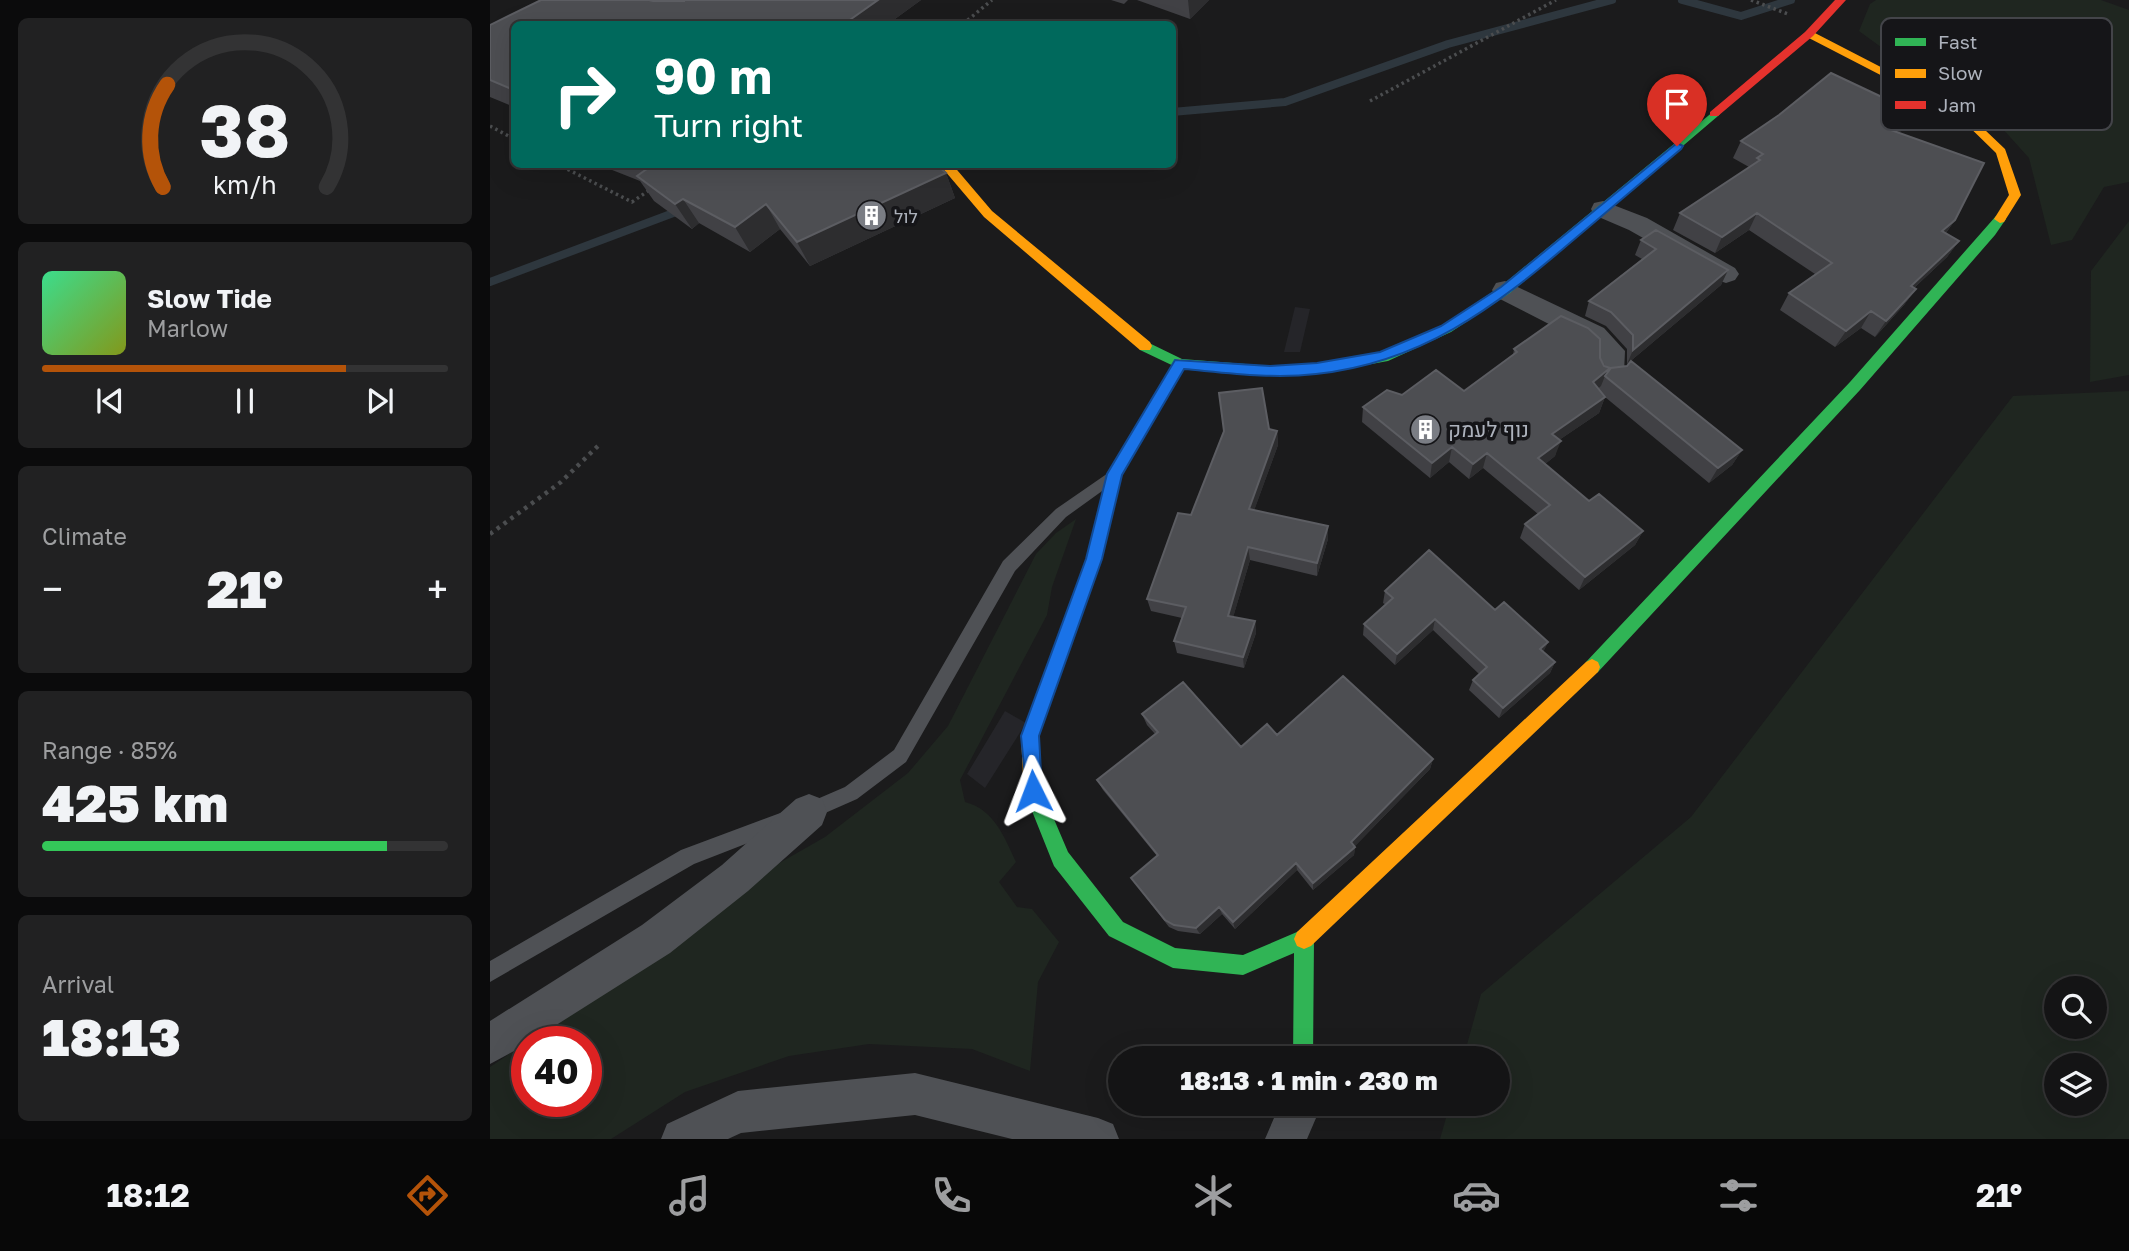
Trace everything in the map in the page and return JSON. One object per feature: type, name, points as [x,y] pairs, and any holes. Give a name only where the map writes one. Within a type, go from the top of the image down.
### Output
[{"type":"street","points":[[948,168],[988,214],[1150,350],[1180,364],[1270,371],[1317,369],[1383,356],[1446,329],[1505,290],[1814,28],[1841,0]]},
{"type":"street","points":[[1814,28],[1881,67]]},
{"type":"street","points":[[1180,364],[1115,474],[1094,559],[1030,736],[1033,791],[1060,859],[1116,929],[1173,958],[1243,965],[1304,939],[1581,678],[1855,386],[1991,232],[2014,195],[2001,152],[1978,130]]},
{"type":"street","points":[[1603,209],[1638,224],[1726,274]]},
{"type":"street","points":[[1505,290],[1594,335],[1611,351],[1610,373]]},
{"type":"street","points":[[490,1044],[656,939],[736,878],[809,812]]},
{"type":"street","points":[[1303,1046],[1304,939]]},
{"type":"street","points":[[682,1139],[738,1112],[915,1094],[1098,1139]]},
{"type":"street","points":[[1286,1139],[1296,1116]]},
{"type":"lane","points":[[490,972],[688,857],[809,812],[850,793],[900,756],[1009,566],[1061,513],[1115,474]]},
{"type":"path","points":[[967,21],[992,0]]},
{"type":"path","points":[[1370,101],[1556,0]]},
{"type":"path","points":[[1751,0],[1814,28]]},
{"type":"path","points":[[490,126],[511,137]]},
{"type":"path","points":[[490,134],[497,130]]},
{"type":"path","points":[[565,168],[632,202],[659,183]]},
{"type":"path","points":[[490,534],[561,482],[601,443]]},
{"type":"shaded area","points":[[1876,0],[2101,0],[2129,10],[2129,182],[2104,187],[2072,240],[2051,245],[2029,158],[2004,130],[2112,130],[2112,18],[1881,18],[1881,47],[1859,31],[1870,4]]},
{"type":"shaded area","points":[[2129,221],[2129,375],[2090,382],[2091,271]]},
{"type":"shaded area","points":[[1295,307],[1310,309],[1300,352],[1284,352]]},
{"type":"shaded area","points":[[2129,391],[2129,1139],[1440,1139],[1447,1116],[1510,1116],[1510,1046],[1467,1046],[1481,994],[1691,817],[2013,396]]},
{"type":"shaded area","points":[[1076,519],[1052,587],[1047,615],[960,780],[965,802],[984,811],[991,818],[1016,862],[999,882],[1017,907],[1032,909],[1059,942],[1038,982],[1030,1071],[972,1049],[869,1044],[789,1056],[685,1092],[611,1139],[490,1139],[490,1067],[511,1053],[511,1117],[602,1117],[602,1026],[551,1026],[603,992],[776,865],[825,837],[908,773],[948,726],[1036,554],[1056,533]]},
{"type":"shaded area","points":[[1005,711],[1026,723],[985,788],[967,774]]},
{"type":"building","points":[[541,0],[878,0],[848,21],[511,21],[511,89],[490,80],[490,25]]},
{"type":"building","points":[[1831,73],[1881,97],[1881,130],[1891,130],[1984,163],[1955,220],[1942,231],[1959,241],[1911,286],[1916,289],[1886,321],[1871,311],[1846,331],[1789,293],[1832,263],[1757,213],[1722,237],[1680,213],[1760,160],[1757,158],[1763,154],[1741,141],[1779,115]]},
{"type":"building","points":[[648,168],[940,168],[946,173],[797,242],[766,204],[735,227],[683,199],[675,204],[637,176]]},
{"type":"building","points":[[1656,230],[1728,270],[1633,350],[1633,335],[1611,312],[1589,301],[1656,249],[1641,240]]},
{"type":"building","points":[[1561,316],[1588,328],[1600,339],[1600,358],[1604,366],[1610,368],[1593,382],[1605,397],[1552,434],[1561,441],[1538,458],[1589,501],[1599,494],[1643,531],[1585,577],[1525,524],[1550,505],[1487,453],[1473,464],[1452,447],[1432,463],[1363,407],[1387,390],[1402,395],[1436,370],[1464,391],[1517,352],[1514,349]]},
{"type":"building","points":[[1631,361],[1742,450],[1718,468],[1605,376],[1611,368],[1627,366]]},
{"type":"building","points":[[1262,388],[1269,429],[1277,431],[1249,509],[1328,526],[1317,563],[1248,547],[1228,616],[1255,621],[1243,657],[1174,641],[1186,607],[1147,599],[1178,513],[1191,515],[1224,431],[1219,393]]},
{"type":"building","points":[[1429,550],[1495,610],[1504,602],[1548,642],[1540,649],[1555,662],[1503,708],[1473,680],[1487,667],[1435,619],[1397,654],[1364,624],[1393,598],[1385,591]]},
{"type":"building","points":[[1343,676],[1433,759],[1351,842],[1355,847],[1313,883],[1296,863],[1233,922],[1219,907],[1196,928],[1174,925],[1165,920],[1131,878],[1158,855],[1097,780],[1158,732],[1142,714],[1183,682],[1241,747],[1267,724],[1277,735]]},
{"type":"waterway","points":[[1176,112],[1285,102],[1448,44],[1612,0]]},
{"type":"waterway","points":[[1682,0],[1741,16],[1791,0]]},
{"type":"waterway","points":[[490,282],[684,209]]},
{"type":"traffic: fast","points":[[1145,346],[1180,364],[1271,371],[1317,369],[1383,357],[1446,329],[1505,290],[1714,114]]},
{"type":"traffic: fast","points":[[1592,667],[1855,386],[2000,219]]},
{"type":"traffic: fast","points":[[1032,775],[1033,791],[1061,859],[1116,929],[1173,958],[1243,965],[1304,939],[1303,1046]]},
{"type":"traffic: slow","points":[[1809,34],[1881,71]]},
{"type":"traffic: slow","points":[[1978,130],[2001,152],[2015,195],[2000,219]]},
{"type":"traffic: slow","points":[[948,168],[988,214],[1145,346]]},
{"type":"traffic: slow","points":[[1032,775],[1030,736],[1094,559],[1115,474],[1180,364]]},
{"type":"traffic: slow","points":[[1304,939],[1592,667]]},
{"type":"traffic: jam","points":[[1714,114],[1809,34],[1841,0]]},
{"type":"place","name":"לול","points":[[871,216]]},
{"type":"place","name":"נוף לעמק","points":[[1425,429]]},
{"type":"route","points":[[1033,791],[1030,736],[1094,559],[1115,474],[1180,364],[1270,371],[1317,369],[1383,356],[1446,329],[1505,290],[1677,146]]}]
